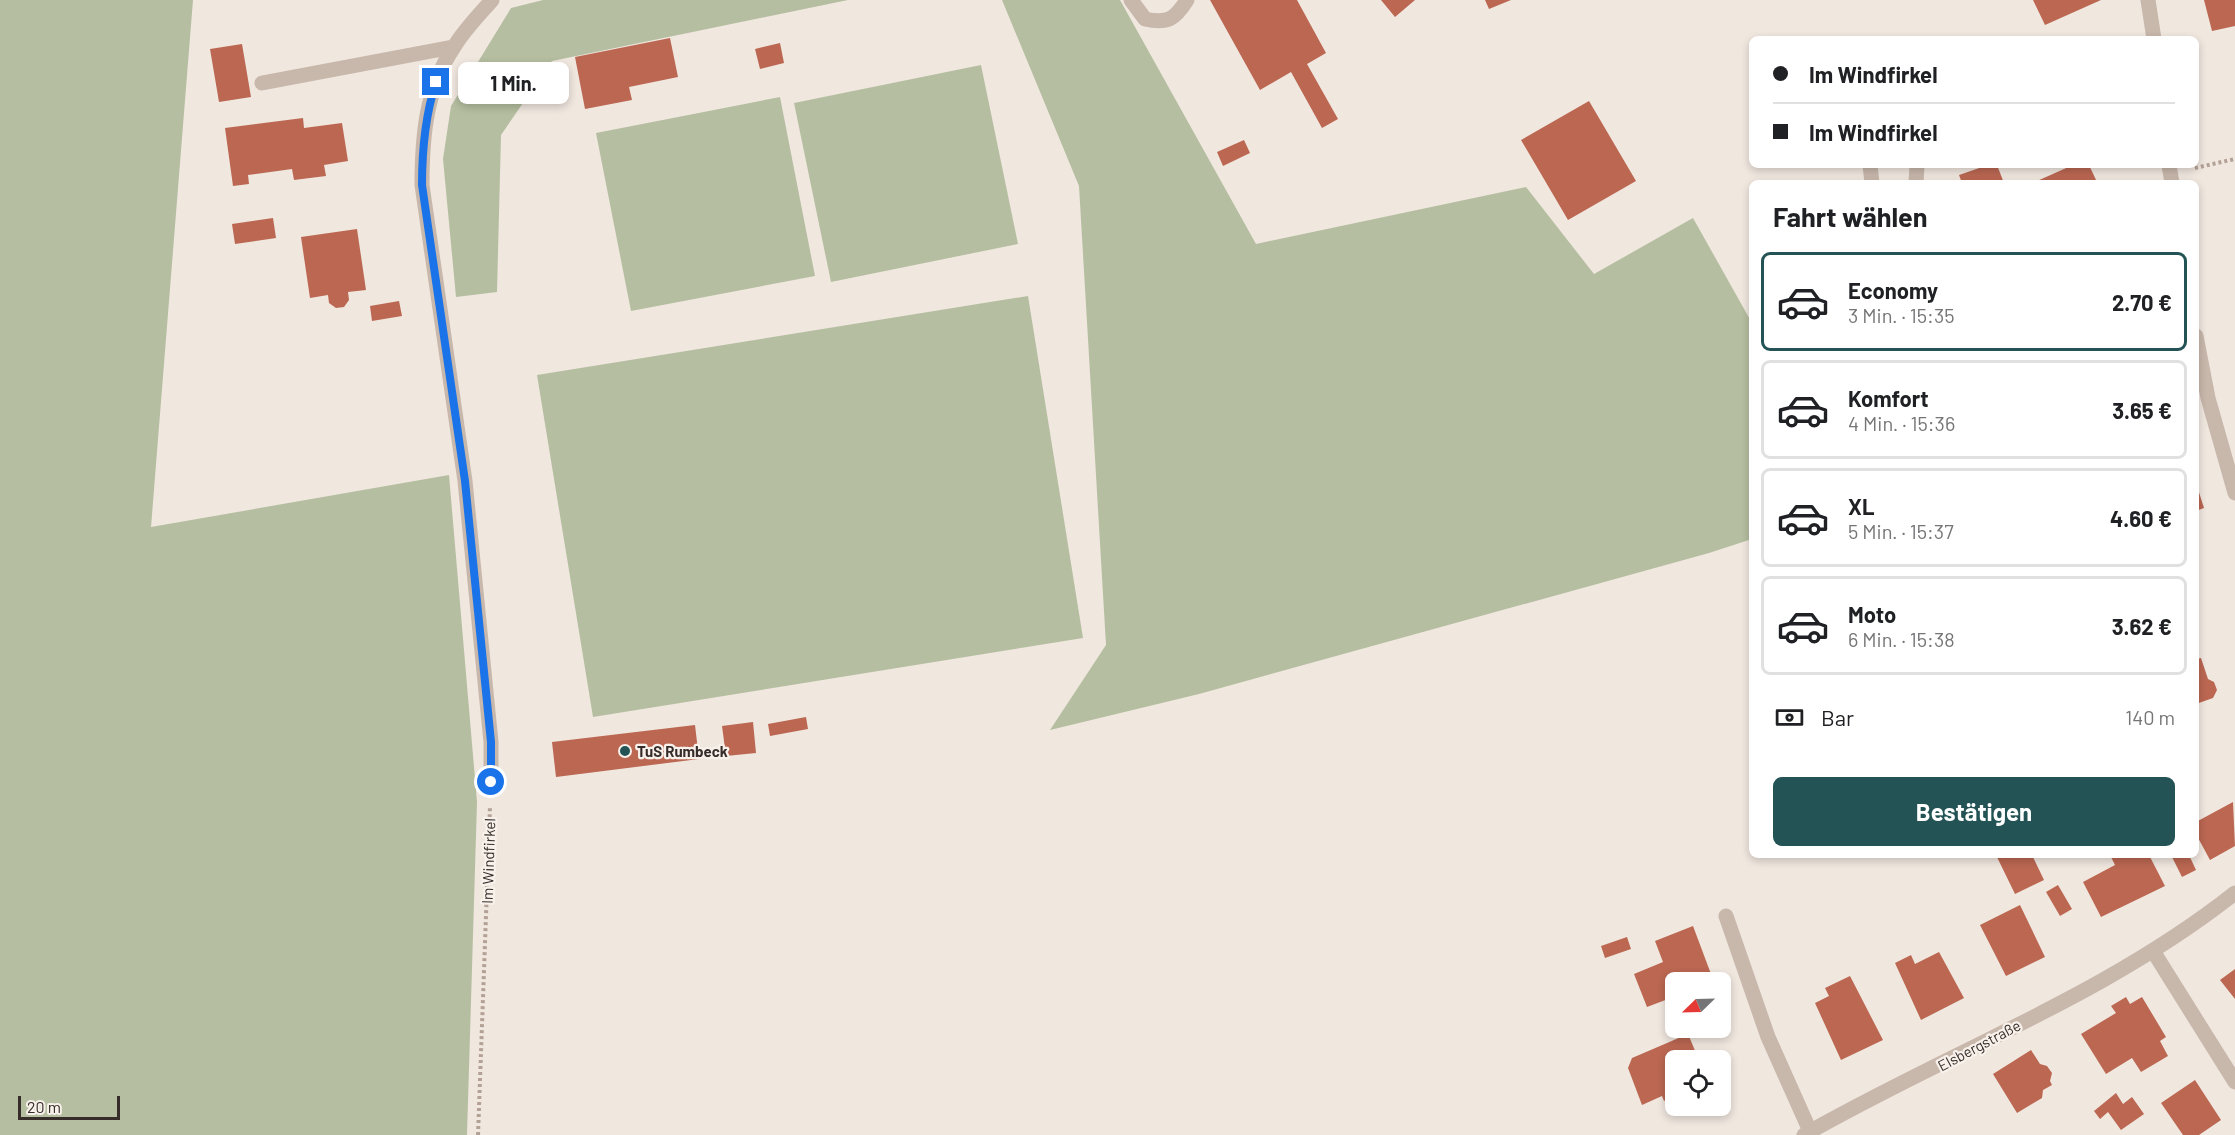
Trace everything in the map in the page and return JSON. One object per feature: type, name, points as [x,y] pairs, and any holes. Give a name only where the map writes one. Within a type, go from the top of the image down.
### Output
[{"type":"street","points":[[491,782],[491,742],[465,481],[422,185],[422,146],[427,111],[436,82],[453,47],[492,0]]},
{"type":"street","points":[[1131,0],[1145,19],[1160,22],[1177,15],[1187,0]]},
{"type":"street","points":[[2148,0],[2154,36]]},
{"type":"street","points":[[262,83],[453,47]]},
{"type":"street","points":[[2199,354],[2213,418],[2235,493]]},
{"type":"street","name":"Elsbergstraße","points":[[1807,1133],[1966,1052],[2153,951],[2235,893]]},
{"type":"street","points":[[1726,916],[1768,1037],[1807,1133]]},
{"type":"street","points":[[2153,951],[2235,1082]]},
{"type":"path","points":[[2199,166],[2235,159]]},
{"type":"path","points":[[2187,169],[2192,168]]},
{"type":"path","name":"Im Windfirkel","points":[[478,1135],[491,782]]},
{"type":"green space","points":[[0,0],[193,0],[151,527],[449,475],[477,802],[467,1135],[0,1135]]},
{"type":"green space","points":[[543,0],[848,0],[552,61],[501,135],[497,292],[456,297],[443,159],[451,106],[511,8]]},
{"type":"green space","points":[[1002,0],[1120,0],[1256,244],[1526,187],[1594,274],[1693,218],[1749,318],[1749,540],[1199,694],[1050,730],[1106,645],[1079,186]]},
{"type":"green space","points":[[981,65],[1018,244],[831,282],[794,103]]},
{"type":"green space","points":[[780,97],[815,276],[631,311],[596,133]]},
{"type":"green space","points":[[1028,296],[1083,638],[593,717],[537,375]]},
{"type":"building","points":[[1210,0],[1297,0],[1326,53],[1307,64],[1338,119],[1322,128],[1291,72],[1260,90]]},
{"type":"building","points":[[1381,0],[1415,0],[1395,17]]},
{"type":"building","points":[[1485,0],[1511,0],[1489,9]]},
{"type":"building","points":[[2033,0],[2101,0],[2045,25]]},
{"type":"building","points":[[2204,0],[2235,0],[2235,26],[2212,31]]},
{"type":"building","points":[[670,38],[678,77],[629,87],[632,100],[585,109],[575,57]]},
{"type":"building","points":[[780,43],[784,63],[760,69],[755,49]]},
{"type":"building","points":[[242,44],[251,97],[219,102],[210,49]]},
{"type":"building","points":[[1589,101],[1636,181],[1568,220],[1521,140]]},
{"type":"building","points":[[303,118],[304,128],[342,123],[348,161],[324,165],[326,176],[294,180],[292,169],[248,175],[249,184],[233,186],[225,128]]},
{"type":"building","points":[[1244,140],[1250,153],[1223,166],[1217,152]]},
{"type":"building","points":[[1979,168],[1998,168],[2003,180],[1961,180],[1959,175]]},
{"type":"building","points":[[2066,168],[2090,168],[2096,180],[2039,180]]},
{"type":"building","points":[[273,218],[276,238],[235,244],[232,224]]},
{"type":"building","points":[[357,229],[366,290],[348,292],[349,300],[344,307],[336,308],[329,303],[328,295],[310,298],[301,237]]},
{"type":"building","points":[[399,301],[402,316],[372,321],[370,306]]},
{"type":"building","points":[[2199,492],[2204,508],[2199,510]]},
{"type":"building","points":[[2199,658],[2201,658],[2208,679],[2214,682],[2217,690],[2213,698],[2199,703]]},
{"type":"building","points":[[806,717],[808,729],[770,736],[768,724]]},
{"type":"building","points":[[753,722],[756,753],[726,756],[722,726]]},
{"type":"building","name":"TuS Rumbeck","points":[[695,725],[699,759],[556,777],[552,742]]},
{"type":"building","points":[[2233,802],[2235,846],[2210,860],[2199,840],[2199,820]]},
{"type":"building","points":[[1997,858],[2033,858],[2044,880],[2015,894]]},
{"type":"building","points":[[2112,858],[2151,858],[2165,886],[2101,917],[2083,882],[2115,865]]},
{"type":"building","points":[[2172,858],[2190,858],[2196,870],[2182,877]]},
{"type":"building","points":[[2058,885],[2072,909],[2060,916],[2046,892]]},
{"type":"building","points":[[2020,905],[2045,957],[2006,976],[1980,925]]},
{"type":"building","points":[[1693,926],[1710,972],[1665,972],[1665,1000],[1647,1007],[1634,974],[1663,962],[1655,941]]},
{"type":"building","points":[[1627,937],[1631,949],[1605,958],[1601,946]]},
{"type":"building","points":[[1939,952],[1964,998],[1921,1020],[1895,963],[1911,955],[1915,964]]},
{"type":"building","points":[[2235,969],[2235,999],[2220,980]]},
{"type":"building","points":[[1850,976],[1883,1040],[1841,1060],[1815,1003],[1829,996],[1825,988]]},
{"type":"building","points":[[2126,997],[2130,1004],[2142,997],[2166,1037],[2160,1041],[2168,1056],[2141,1072],[2132,1058],[2106,1074],[2081,1034],[2116,1013],[2111,1006]]},
{"type":"building","points":[[1679,1038],[1690,1038],[1695,1050],[1665,1050],[1665,1101],[1662,1096],[1642,1105],[1628,1068],[1632,1058]]},
{"type":"building","points":[[2031,1050],[2040,1064],[2047,1066],[2052,1073],[2050,1081],[2052,1085],[2043,1090],[2042,1098],[2017,1113],[1993,1074]]},
{"type":"building","points":[[2195,1080],[2221,1120],[2199,1135],[2183,1135],[2161,1103]]},
{"type":"building","points":[[2116,1093],[2123,1104],[2132,1097],[2144,1114],[2121,1130],[2108,1112],[2100,1119],[2094,1111]]},
{"type":"place","name":"TuS Rumbeck","points":[[625,751]]},
{"type":"route","points":[[436,82],[427,111],[422,146],[422,185],[465,481],[491,742],[491,782]]}]
